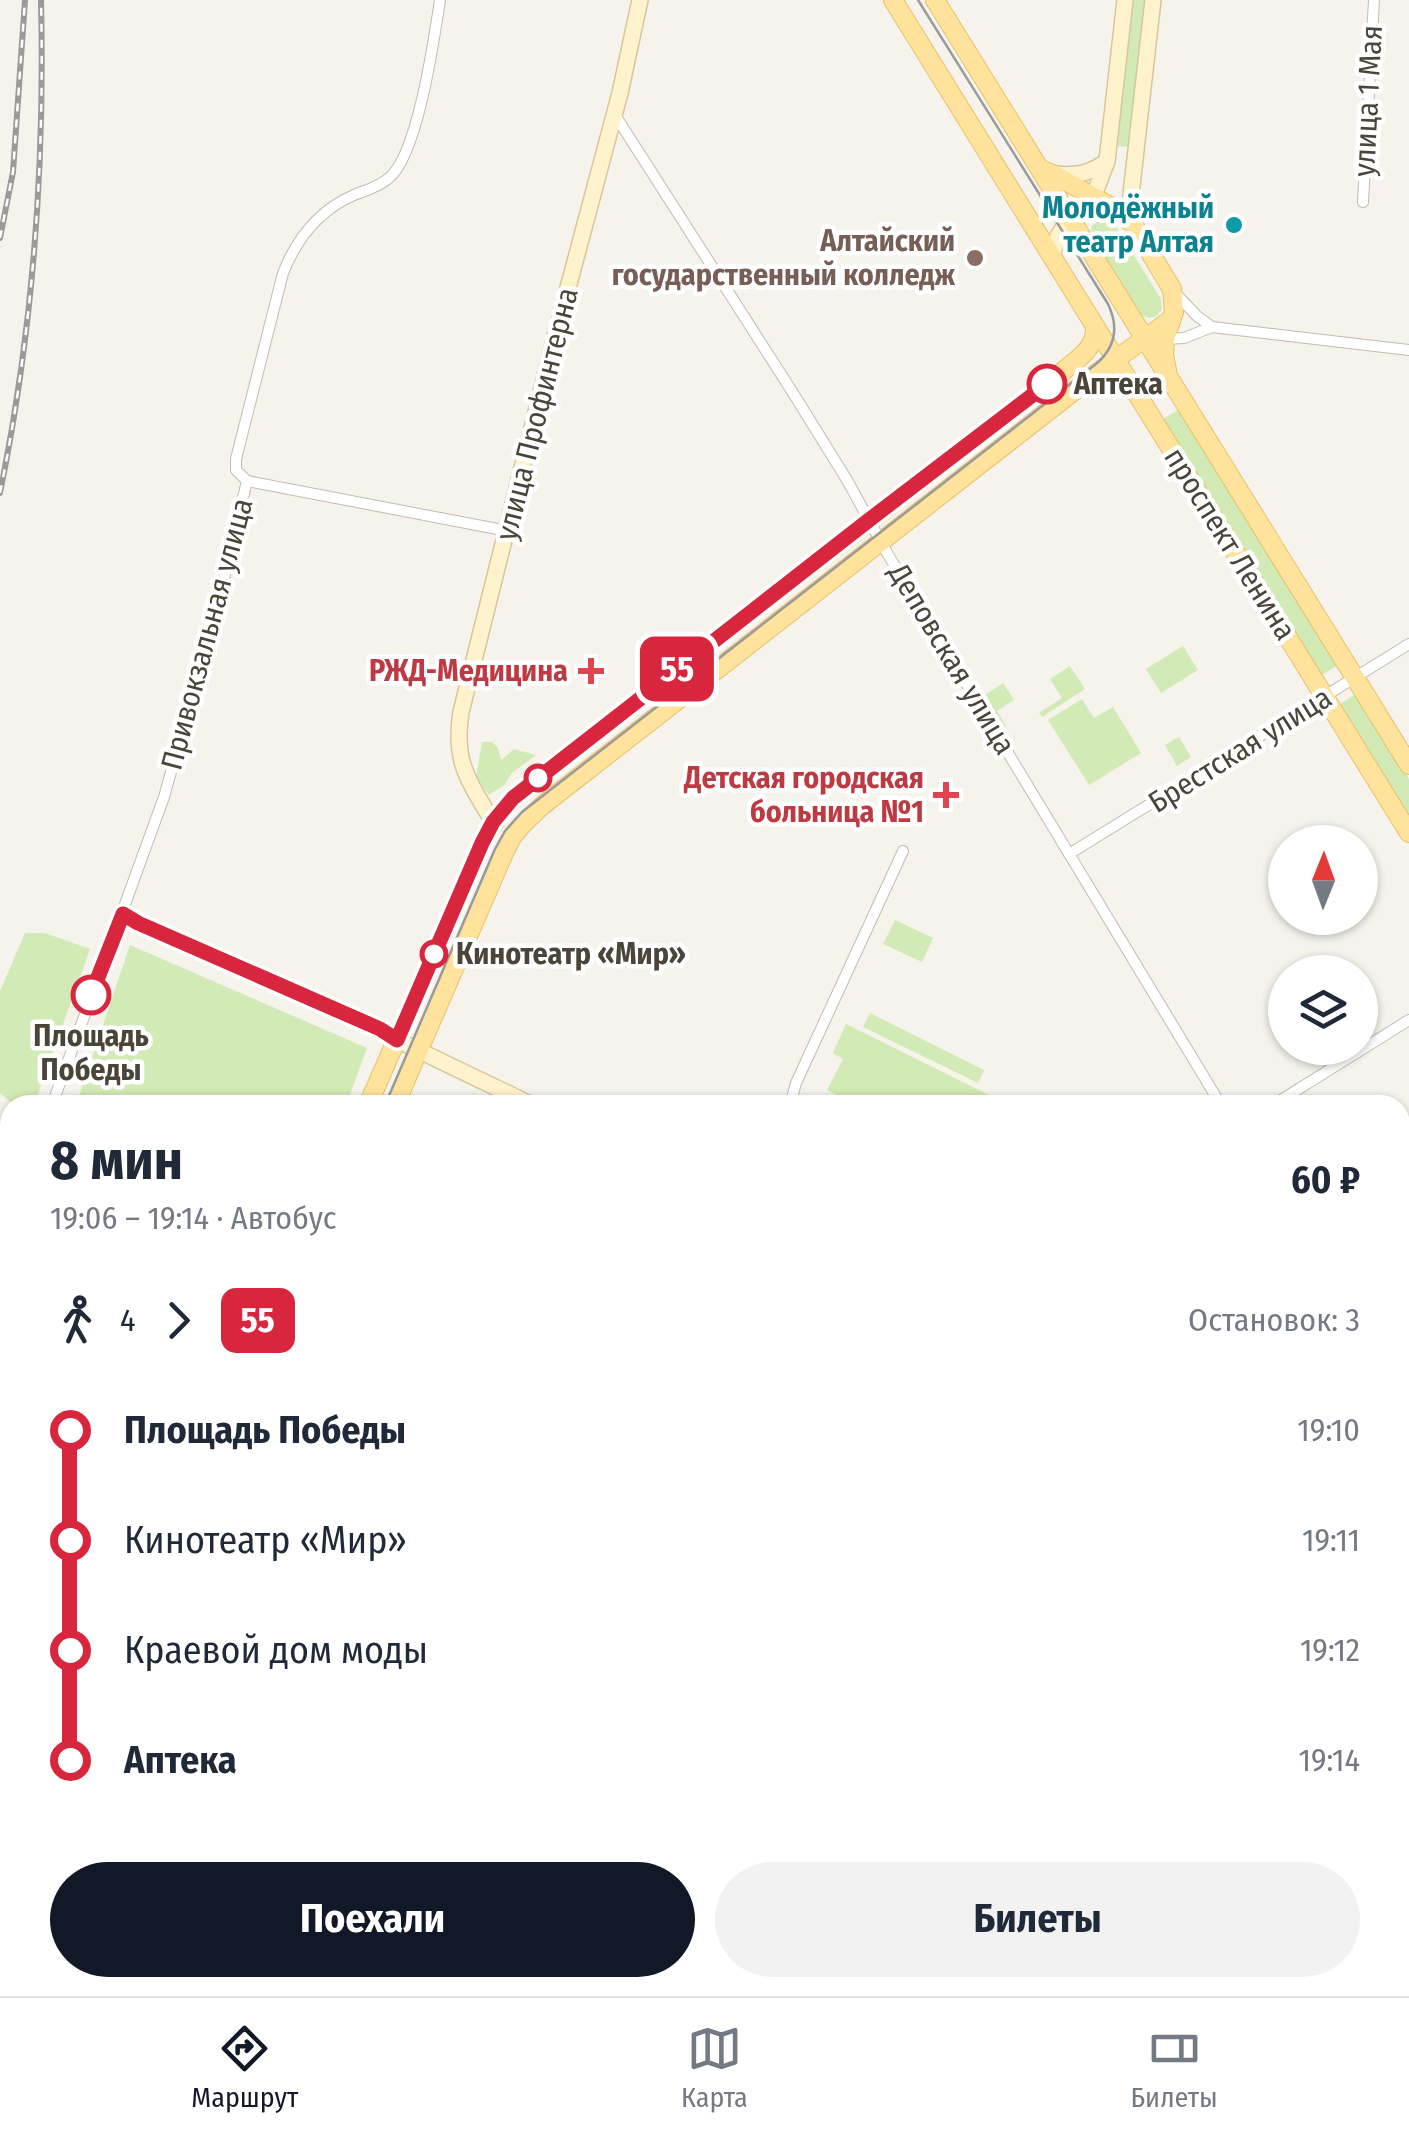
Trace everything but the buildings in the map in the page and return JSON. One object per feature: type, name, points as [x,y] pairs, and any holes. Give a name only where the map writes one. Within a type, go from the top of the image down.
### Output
[{"type":"main road","name":"проспект Ленина","points":[[893,0],[1409,833]]},
{"type":"main road","name":"проспект Ленина","points":[[935,0],[1046,172],[1144,338],[1409,765]]},
{"type":"main road","name":"проспект Ленина","points":[[1046,172],[1092,196],[1132,224]]},
{"type":"main road","points":[[1132,224],[1172,288]]},
{"type":"main road","name":"проспект Ленина","points":[[1168,376],[1164,355],[1174,312],[1172,288]]},
{"type":"main road","points":[[372,1095],[482,843],[513,798],[1086,352],[1095,337],[1095,327]]},
{"type":"main road","points":[[399,1095],[512,837],[536,812],[1144,338],[1167,330]]},
{"type":"main road","points":[[1137,394],[1152,381],[1168,376]]},
{"type":"main road","points":[[640,698],[656,716]]},
{"type":"street","name":"Привокзальная улица","points":[[123,914],[168,783],[219,599],[246,481],[236,470],[236,458],[283,273],[310,226],[333,205],[388,179],[405,158],[431,60],[440,0]]},
{"type":"street","name":"улица Профинтерна","points":[[493,822],[464,770],[458,732],[553,344],[615,115],[640,0]]},
{"type":"street","points":[[1052,256],[1058,236],[1070,217],[1092,196],[1107,161],[1125,0]]},
{"type":"street","points":[[1132,224],[1130,203],[1153,0]]},
{"type":"street","name":"улица 1 Мая","points":[[1363,202],[1374,0]]},
{"type":"street","name":"Деповская улица","points":[[615,115],[793,393],[1215,1095]]},
{"type":"street","points":[[1046,172],[1078,175],[1094,171],[1107,161]]},
{"type":"street","points":[[1107,161],[1134,166]]},
{"type":"street","points":[[1172,288],[1212,327]]},
{"type":"street","points":[[1167,330],[1184,338],[1212,327],[1409,350]]},
{"type":"street","points":[[246,481],[508,532]]},
{"type":"street","name":"Брестская улица","points":[[1070,854],[1409,644]]},
{"type":"street","points":[[793,1095],[903,851]]},
{"type":"street","points":[[56,1095],[123,914],[380,1029],[511,1095]]},
{"type":"street","points":[[1289,1095],[1409,1020]]},
{"type":"green space","points":[[1133,0],[1145,0],[1129,147],[1117,146]]},
{"type":"green space","points":[[1107,220],[1115,225],[1161,299],[1162,309],[1157,316],[1141,315],[1092,235],[1091,227]]},
{"type":"green space","points":[[1181,408],[1340,664],[1322,675],[1163,419]]},
{"type":"green space","points":[[1183,646],[1198,670],[1161,693],[1146,669]]},
{"type":"green space","points":[[1070,666],[1085,689],[1042,717],[1039,713],[1062,698],[1050,679]]},
{"type":"green space","points":[[1003,683],[1014,700],[997,711],[1006,726],[1002,729],[982,697]]},
{"type":"green space","points":[[1356,694],[1409,779],[1409,820],[1338,705]]},
{"type":"green space","points":[[1082,699],[1094,718],[1113,707],[1141,753],[1089,785],[1048,720]]},
{"type":"green space","points":[[1179,737],[1191,757],[1177,766],[1165,745]]},
{"type":"green space","points":[[482,742],[492,742],[501,760],[514,749],[536,755],[489,795],[476,777]]},
{"type":"green space","points":[[895,920],[933,938],[922,962],[883,944]]},
{"type":"green space","points":[[25,933],[45,933],[90,949],[38,1095],[0,1093],[0,991]]},
{"type":"green space","name":"Площадь Победы","points":[[130,945],[367,1048],[350,1095],[79,1095]]},
{"type":"green space","points":[[870,1013],[984,1070],[978,1083],[863,1027]]},
{"type":"green space","points":[[846,1024],[989,1095],[837,1095],[827,1090],[843,1059],[833,1053]]},
{"type":"tram line","points":[[389,1095],[495,849],[522,812],[1096,364],[1111,344],[1114,321],[1108,304],[918,0]]},
{"type":"railway","points":[[0,238],[13,172],[25,0]]},
{"type":"railway","points":[[0,493],[29,309],[41,124],[41,0]]},
{"type":"bus line","name":"55","points":[[91,995],[123,914],[397,1040],[482,843],[513,798],[1047,384]]},
{"type":"place","name":"Молодёжный театр Алтая","points":[[1234,225]]},
{"type":"place","name":"Алтайский государственный колледж","points":[[975,258]]},
{"type":"place","name":"Аптека","points":[[1047,384]]},
{"type":"place","name":"РЖД-Медицина","points":[[591,671]]},
{"type":"place","name":"Детская городская больница №1","points":[[946,795]]},
{"type":"place","name":"Кинотеатр «Мир»","points":[[434,954]]},
{"type":"place","name":"Площадь Победы","points":[[91,995]]}]
